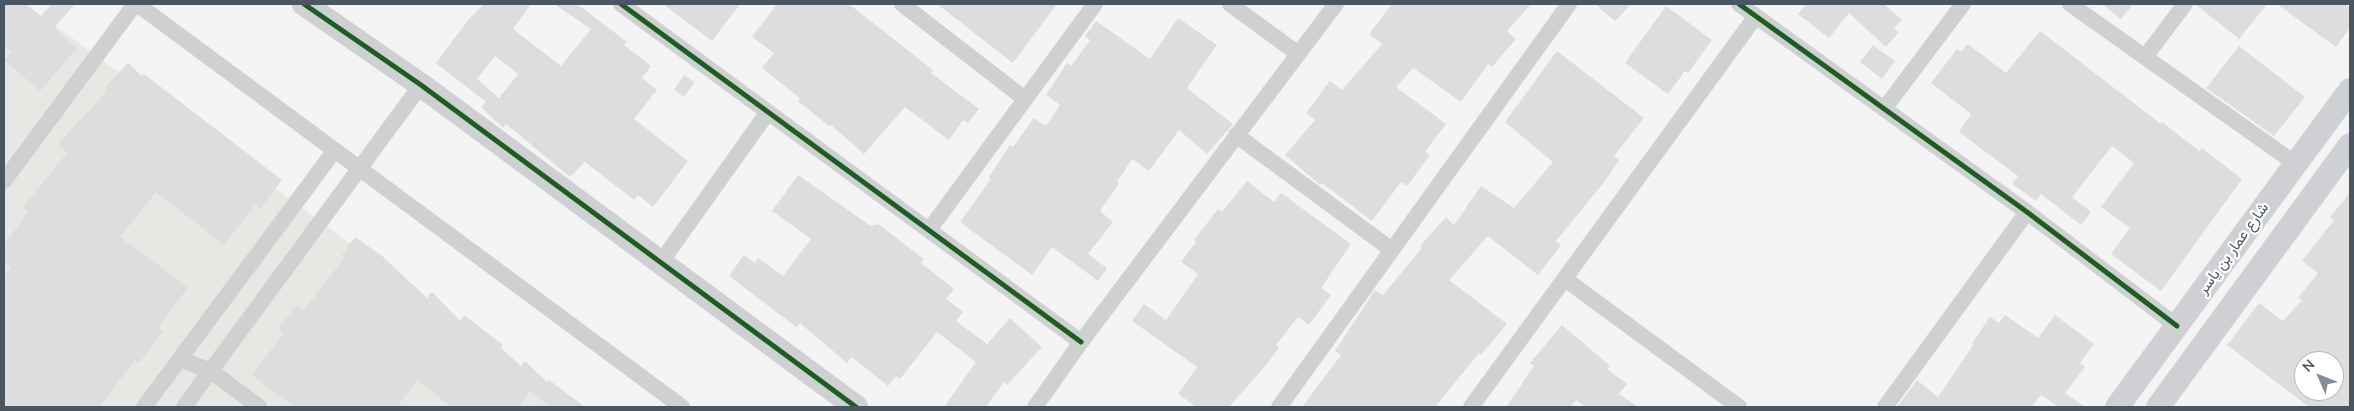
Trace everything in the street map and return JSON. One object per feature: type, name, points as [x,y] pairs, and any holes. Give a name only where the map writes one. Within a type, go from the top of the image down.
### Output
[{"type":"street","points":[[4,181],[136,4],[682,407]]},
{"type":"street","points":[[304,4],[421,85],[856,407]]},
{"type":"street","points":[[621,4],[640,9],[768,112],[1081,342]]},
{"type":"street","points":[[902,4],[1026,98]]},
{"type":"street","points":[[929,230],[1096,4]]},
{"type":"street","points":[[1230,4],[1297,53]]},
{"type":"street","points":[[1036,407],[1081,342],[1297,53],[1336,4]]},
{"type":"street","points":[[1279,407],[1569,4]]},
{"type":"street","points":[[1740,4],[2027,212],[2177,326]]},
{"type":"street","points":[[1884,109],[1963,4]]},
{"type":"street","points":[[2070,4],[2296,164]]},
{"type":"street","points":[[2145,57],[2185,4]]},
{"type":"street","points":[[1471,407],[1756,16]]},
{"type":"street","points":[[184,407],[205,369],[360,169],[421,85]]},
{"type":"street","name":"شارع عمار بن ياسر","points":[[2117,407],[2350,90]]},
{"type":"street","points":[[661,262],[768,112]]},
{"type":"street","points":[[1236,135],[1392,250]]},
{"type":"street","points":[[2158,407],[2350,145]]},
{"type":"street","points":[[144,407],[335,150]]},
{"type":"street","points":[[1885,407],[2027,212]]},
{"type":"street","points":[[1565,279],[1738,407]]},
{"type":"street","points":[[184,354],[259,407]]},
{"type":"shaded area","points":[[4,4],[26,4],[571,407],[4,407]]},
{"type":"building","points":[[4,4],[25,4],[41,16],[52,4],[75,4],[54,28],[77,48],[40,91],[4,60],[11,52],[4,46]]},
{"type":"building","points":[[484,4],[531,4],[513,29],[561,66],[591,29],[554,4],[577,4],[627,42],[624,45],[651,66],[642,78],[657,90],[634,119],[688,161],[653,207],[638,195],[634,200],[585,162],[570,177],[506,124],[503,128],[481,107],[486,102],[436,63],[468,20]],"holes":[[[495,56],[518,74],[499,98],[477,79]]]},
{"type":"building","points":[[663,4],[740,4],[712,41]]},
{"type":"building","points":[[777,4],[849,4],[933,70],[931,73],[979,109],[968,123],[963,120],[949,140],[905,107],[864,154],[831,125],[829,126],[798,101],[800,98],[762,68],[774,53],[752,37]]},
{"type":"building","points":[[937,4],[1057,4],[1013,63]]},
{"type":"building","points":[[1392,4],[1531,4],[1507,31],[1516,39],[1492,67],[1488,64],[1461,102],[1413,68],[1396,87],[1446,124],[1425,152],[1430,155],[1407,186],[1401,182],[1372,221],[1322,183],[1320,185],[1285,155],[1315,120],[1306,113],[1330,81],[1342,90],[1382,44],[1369,34]]},
{"type":"building","points":[[1595,4],[1631,4],[1615,21]]},
{"type":"building","points":[[1806,4],[1884,4],[1902,20],[1894,28],[1899,32],[1886,47],[1849,13],[1829,38],[1798,14]]},
{"type":"building","points":[[2102,4],[2133,4],[2121,19]]},
{"type":"building","points":[[2195,4],[2267,4],[2239,39]]},
{"type":"building","points":[[2277,4],[2344,4],[2350,8],[2350,28],[2336,47]]},
{"type":"building","points":[[1666,6],[1712,40],[1688,73],[1685,71],[1668,94],[1625,63]]},
{"type":"building","points":[[1178,18],[1217,45],[1187,88],[1233,124],[1207,154],[1179,130],[1149,171],[1132,159],[1117,182],[1119,183],[1100,211],[1113,222],[1088,254],[1107,268],[1098,281],[1052,247],[1032,275],[960,222],[991,179],[989,177],[1010,145],[1013,147],[1034,118],[1046,126],[1060,105],[1046,95],[1067,63],[1071,66],[1090,40],[1085,36],[1096,21],[1150,59]]},
{"type":"building","points":[[2040,31],[2161,124],[2162,122],[2199,151],[2202,148],[2242,179],[2161,291],[2111,254],[2130,228],[2101,207],[2134,163],[2112,146],[2072,197],[2091,212],[2081,225],[2041,194],[2036,201],[2012,184],[2018,176],[1959,132],[1971,114],[1931,83],[1957,49],[1961,52],[1968,44],[2006,73]]},
{"type":"building","points":[[1873,45],[1895,61],[1882,79],[1860,62]]},
{"type":"building","points":[[2239,46],[2305,97],[2274,136],[2206,88]]},
{"type":"building","points":[[1557,51],[1644,118],[1614,156],[1619,160],[1605,181],[1556,241],[1561,245],[1538,275],[1488,236],[1449,280],[1507,324],[1481,355],[1479,353],[1435,407],[1302,407],[1341,355],[1335,351],[1375,290],[1383,295],[1422,248],[1420,246],[1446,217],[1454,225],[1481,186],[1514,208],[1553,162],[1505,122]]},
{"type":"building","points":[[128,63],[142,76],[144,74],[282,180],[260,209],[255,205],[224,245],[156,192],[120,237],[188,287],[158,328],[163,331],[139,363],[135,360],[99,407],[4,407],[4,276],[11,267],[4,262],[4,245],[28,212],[23,207],[67,153],[58,144],[107,91],[105,88]]},
{"type":"building","points":[[684,75],[695,82],[684,97],[674,90]]},
{"type":"building","points":[[798,175],[871,226],[878,224],[924,259],[921,263],[954,289],[946,299],[963,312],[956,321],[987,344],[1010,318],[1042,347],[1007,385],[1004,382],[986,407],[944,407],[976,362],[937,332],[900,379],[896,376],[888,386],[852,357],[847,363],[800,323],[796,327],[729,276],[744,255],[755,263],[758,258],[783,276],[811,239],[772,211]]},
{"type":"building","points":[[1247,181],[1274,202],[1281,193],[1351,244],[1321,288],[1331,295],[1309,325],[1298,317],[1276,345],[1279,348],[1229,407],[1196,407],[1178,394],[1197,367],[1132,321],[1144,304],[1166,320],[1198,274],[1181,262],[1196,242],[1194,240],[1218,209],[1222,212]]},
{"type":"building","points":[[2350,193],[2350,407],[2309,407],[2301,401],[2344,401],[2344,351],[2294,351],[2294,396],[2227,345],[2259,303],[2283,321],[2302,300],[2298,298],[2318,273],[2302,261],[2334,220],[2330,217]]},
{"type":"building","points":[[355,237],[382,256],[427,298],[432,292],[460,321],[464,315],[503,345],[501,348],[521,366],[525,361],[547,382],[549,380],[585,407],[551,407],[530,391],[518,407],[452,407],[417,380],[397,407],[297,407],[280,397],[252,375],[284,333],[278,328],[297,305],[304,310],[345,257],[342,255]]},
{"type":"building","points":[[2005,315],[2038,338],[2055,315],[2094,344],[2080,363],[2085,367],[2065,393],[2085,407],[2059,407],[2041,395],[2031,407],[1897,407],[1917,380],[1938,397],[1990,317],[1999,323]]},
{"type":"building","points":[[1562,325],[1610,366],[1607,369],[1627,384],[1619,394],[1638,407],[1586,407],[1576,400],[1571,407],[1506,407],[1534,366],[1530,363]]},
{"type":"cycle path","points":[[304,4],[421,85],[856,407]]},
{"type":"cycle path","points":[[621,4],[1081,342]]},
{"type":"cycle path","points":[[1739,4],[2027,212],[2177,326]]}]
